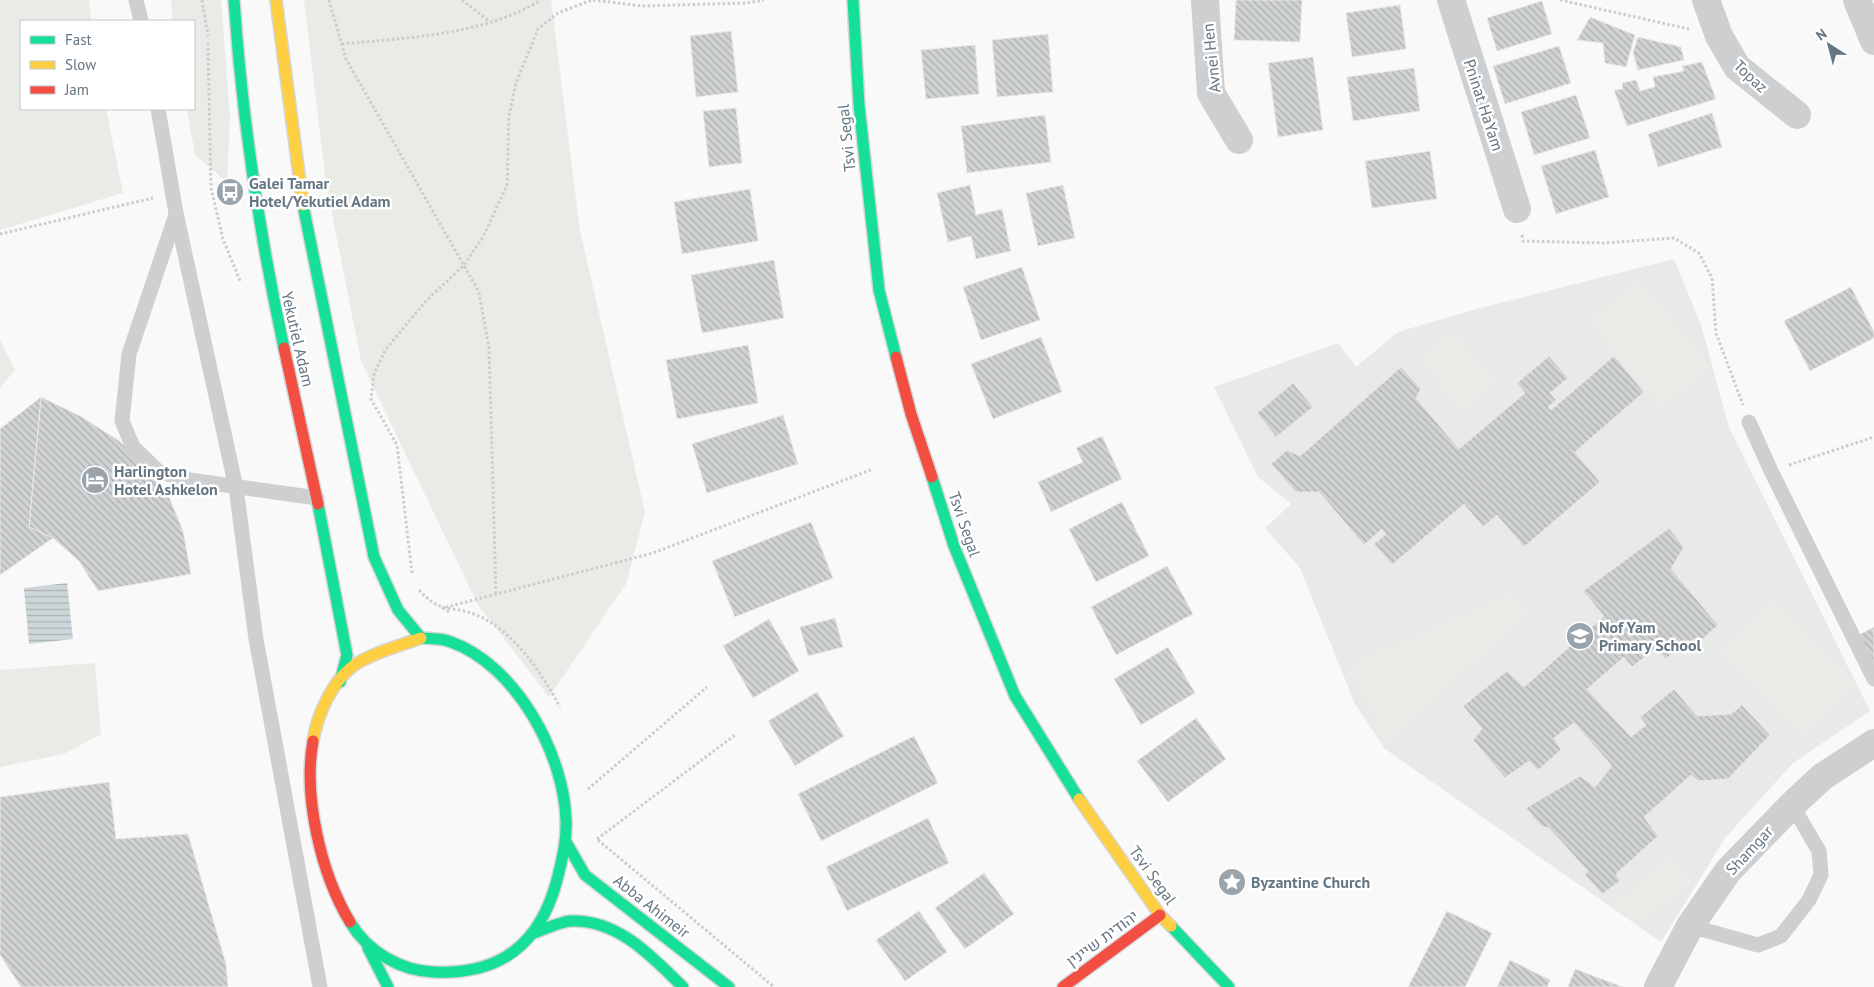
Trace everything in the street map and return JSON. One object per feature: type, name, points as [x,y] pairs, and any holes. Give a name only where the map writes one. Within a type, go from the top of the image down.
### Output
[{"type":"main road","name":"Yekutiel Adam","points":[[234,0],[236,63],[269,287],[336,584],[347,655],[340,682]]},
{"type":"main road","name":"Yekutiel Adam","points":[[276,0],[303,204],[374,556],[398,610],[421,638]]},
{"type":"main road","name":"Tsvi Segal","points":[[853,0],[859,105],[880,290],[911,414],[954,546],[1015,696],[1061,773],[1160,915],[1229,987]]},
{"type":"main road","points":[[365,943],[398,967],[458,978],[501,962],[534,933],[546,914],[566,842],[567,808],[543,731],[500,672],[476,655],[448,641],[421,638],[355,665],[340,682],[321,710],[315,730],[311,783],[318,841],[334,891],[349,922],[365,943],[388,987]]},
{"type":"main road","name":"Abba Ahimeir","points":[[566,842],[585,875],[729,987]]},
{"type":"main road","name":"יהודית שיינין","points":[[1062,987],[1160,915]]},
{"type":"main road","points":[[534,933],[570,920],[609,927],[640,946],[684,987]]},
{"type":"street","name":"Avnei Hen","points":[[1205,0],[1211,93],[1239,140]]},
{"type":"street","name":"Pninat HaYam","points":[[1451,0],[1517,210]]},
{"type":"street","name":"Topaz","points":[[1706,0],[1719,36],[1737,67],[1797,115]]},
{"type":"street","points":[[1857,0],[1874,41]]},
{"type":"street","name":"Shamgar","points":[[1658,987],[1690,926],[1728,871],[1822,777],[1874,743]]},
{"type":"lane","points":[[136,0],[140,20]]},
{"type":"lane","points":[[158,110],[176,213],[236,488],[256,639],[320,987]]},
{"type":"lane","points":[[176,213],[129,354],[122,421],[133,447],[159,472],[190,480],[236,488],[317,498]]},
{"type":"lane","points":[[1749,422],[1771,471],[1874,679]]},
{"type":"lane","points":[[1690,926],[1758,946],[1781,936],[1809,900],[1821,875],[1819,851],[1792,805]]},
{"type":"path","points":[[329,0],[346,58],[479,292],[489,348],[496,593]]},
{"type":"path","points":[[462,0],[489,21]]},
{"type":"path","points":[[342,44],[436,36],[519,14],[541,0]]},
{"type":"path","points":[[412,575],[397,444],[371,399],[374,374],[386,349],[426,301],[464,265],[483,237],[507,185],[510,116],[516,83],[538,29],[558,13],[593,0],[642,6],[747,3],[764,0]]},
{"type":"path","points":[[1560,0],[1719,36]]},
{"type":"path","points":[[0,234],[173,194]]},
{"type":"path","points":[[1517,210],[1523,241],[1604,243],[1674,238],[1699,253],[1712,278],[1716,333],[1749,422]]},
{"type":"path","points":[[1771,471],[1874,437]]},
{"type":"path","points":[[443,608],[653,553],[873,469]]},
{"type":"path","points":[[414,583],[426,598],[451,614]]},
{"type":"path","points":[[585,791],[707,687]]},
{"type":"path","points":[[596,839],[735,735]]},
{"type":"path","points":[[592,831],[596,839],[774,987]]},
{"type":"shaded area","points":[[0,0],[89,0],[91,20],[20,20],[20,110],[106,110],[123,193],[0,230]]},
{"type":"shaded area","points":[[171,0],[221,0],[230,118],[227,182],[195,155],[187,110],[195,110],[195,20],[173,20]]},
{"type":"shaded area","points":[[304,0],[551,0],[580,231],[645,512],[626,584],[549,697],[478,605],[361,361],[326,183]]},
{"type":"shaded area","name":"Nof Yam Primary School","points":[[1674,259],[1701,325],[1729,427],[1870,711],[1793,763],[1725,838],[1661,942],[1385,749],[1355,704],[1300,568],[1265,528],[1291,504],[1258,477],[1214,387],[1338,343],[1356,367],[1398,332],[1480,308]]},
{"type":"shaded area","points":[[1637,279],[1712,366],[1662,408],[1588,322]]},
{"type":"shaded area","points":[[1454,331],[1496,383],[1461,411],[1420,359]]},
{"type":"shaded area","points":[[0,340],[15,370],[0,388]]},
{"type":"shaded area","points":[[67,583],[73,639],[29,644],[24,588]]},
{"type":"shaded area","points":[[1511,593],[1527,612],[1386,746],[1350,665]]},
{"type":"shaded area","points":[[1775,599],[1856,685],[1801,737],[1720,651]]},
{"type":"shaded area","points":[[95,663],[101,734],[64,754],[0,767],[0,670]]},
{"type":"shaded area","points":[[1671,856],[1692,881],[1642,923],[1612,905]]},
{"type":"building","points":[[1236,0],[1302,0],[1300,42],[1234,40]]},
{"type":"building","points":[[1542,1],[1552,34],[1497,51],[1487,18]]},
{"type":"building","points":[[1400,5],[1406,49],[1352,57],[1346,13]]},
{"type":"building","points":[[1590,17],[1635,35],[1626,67],[1605,63],[1603,43],[1577,40]]},
{"type":"building","points":[[731,31],[738,92],[696,97],[690,36]]},
{"type":"building","points":[[1048,34],[1053,92],[997,97],[992,40]]},
{"type":"building","points":[[1638,37],[1681,47],[1684,60],[1638,70],[1633,52]]},
{"type":"building","points":[[975,45],[979,94],[926,99],[921,50]]},
{"type":"building","points":[[1559,46],[1571,83],[1505,104],[1493,66]]},
{"type":"building","points":[[1313,57],[1323,130],[1278,137],[1268,63]]},
{"type":"building","points":[[1702,62],[1716,99],[1627,126],[1614,90],[1623,89],[1622,83],[1636,80],[1640,91],[1655,87],[1653,77],[1684,71],[1682,66]]},
{"type":"building","points":[[1414,68],[1420,111],[1353,121],[1347,77]]},
{"type":"building","points":[[1576,95],[1590,138],[1534,155],[1521,112]]},
{"type":"building","points":[[736,108],[742,163],[709,167],[703,111]]},
{"type":"building","points":[[1712,113],[1722,147],[1658,167],[1648,134]]},
{"type":"building","points":[[1045,115],[1051,162],[967,173],[961,126]]},
{"type":"building","points":[[1595,150],[1609,197],[1556,214],[1541,166]]},
{"type":"building","points":[[1430,151],[1437,199],[1372,208],[1365,161]]},
{"type":"building","points":[[970,185],[976,215],[1002,209],[1011,251],[976,259],[971,236],[948,242],[937,193]]},
{"type":"building","points":[[1063,185],[1075,238],[1038,246],[1026,193]]},
{"type":"building","points":[[750,189],[758,241],[682,254],[674,202]]},
{"type":"building","points":[[774,260],[784,318],[702,333],[691,275]]},
{"type":"building","points":[[1022,267],[1040,320],[981,340],[963,287]]},
{"type":"building","points":[[1851,287],[1874,332],[1874,338],[1810,371],[1784,321]]},
{"type":"building","points":[[1041,337],[1062,392],[993,419],[971,364]]},
{"type":"building","points":[[748,345],[758,403],[677,419],[666,360]]},
{"type":"building","points":[[1549,356],[1568,378],[1550,393],[1556,400],[1548,407],[1551,410],[1614,356],[1644,392],[1575,452],[1600,482],[1524,547],[1497,515],[1483,527],[1464,504],[1392,565],[1374,544],[1386,534],[1382,529],[1364,545],[1319,492],[1296,492],[1271,464],[1287,450],[1300,456],[1401,367],[1421,389],[1416,398],[1459,449],[1525,393],[1517,383]]},
{"type":"building","points":[[1293,383],[1313,407],[1276,437],[1257,413]]},
{"type":"building","name":"Harlington Hotel Ashkelon","points":[[41,397],[80,416],[118,440],[143,462],[169,497],[183,531],[191,574],[98,591],[79,561],[53,538],[29,527]]},
{"type":"building","points":[[41,397],[29,527],[53,538],[0,575],[0,429]]},
{"type":"building","points":[[783,415],[798,464],[707,493],[692,444]]},
{"type":"building","points":[[1102,436],[1122,479],[1051,512],[1038,482],[1083,462],[1076,448]]},
{"type":"building","points":[[1122,502],[1149,556],[1096,582],[1069,529]]},
{"type":"building","points":[[811,522],[833,578],[735,617],[712,561]]},
{"type":"building","points":[[1669,528],[1684,547],[1671,569],[1718,625],[1694,647],[1688,640],[1666,659],[1655,649],[1632,667],[1624,657],[1587,689],[1631,737],[1646,725],[1640,717],[1674,689],[1697,716],[1731,714],[1742,705],[1770,735],[1728,779],[1698,781],[1691,775],[1644,817],[1658,836],[1616,874],[1620,881],[1602,894],[1585,875],[1588,871],[1549,828],[1541,826],[1526,808],[1580,776],[1595,787],[1612,766],[1574,723],[1554,738],[1561,750],[1538,770],[1529,761],[1505,778],[1473,740],[1482,729],[1463,706],[1507,671],[1524,687],[1604,616],[1583,591]]},
{"type":"building","points":[[1167,566],[1193,614],[1116,655],[1091,607]]},
{"type":"building","points":[[835,618],[843,647],[808,656],[800,627]]},
{"type":"building","points":[[769,619],[799,671],[753,698],[723,646]]},
{"type":"building","points":[[1874,627],[1874,677],[1855,637]]},
{"type":"building","points":[[1168,647],[1195,693],[1141,725],[1114,679]]},
{"type":"building","points":[[817,692],[844,736],[795,766],[768,721]]},
{"type":"building","points":[[1196,718],[1226,759],[1168,802],[1137,761]]},
{"type":"building","points":[[914,736],[938,783],[821,841],[798,794]]},
{"type":"building","points":[[109,782],[116,839],[188,834],[226,964],[228,987],[21,987],[0,955],[0,797]]},
{"type":"building","points":[[928,818],[949,863],[847,911],[826,867]]},
{"type":"building","points":[[984,873],[1014,914],[965,949],[935,908]]},
{"type":"building","points":[[919,911],[947,952],[905,981],[876,940]]},
{"type":"building","points":[[1447,911],[1492,933],[1465,987],[1408,987]]},
{"type":"building","points":[[1510,960],[1550,980],[1547,987],[1497,987]]},
{"type":"building","points":[[1575,969],[1623,987],[1568,987]]},
{"type":"traffic: fast","points":[[234,0],[242,88],[259,218],[284,348]]},
{"type":"traffic: fast","points":[[853,0],[859,105],[879,290],[896,357]]},
{"type":"traffic: fast","points":[[303,205],[374,557],[398,610],[421,638]]},
{"type":"traffic: fast","points":[[932,477],[954,546],[1015,696],[1079,799]]},
{"type":"traffic: fast","points":[[318,504],[347,655],[340,682]]},
{"type":"traffic: fast","points":[[350,922],[375,950],[386,958],[409,968],[434,972],[458,972],[479,968],[498,961],[514,951],[528,938],[540,922],[550,902],[557,880],[566,835],[563,794],[546,741],[532,715],[515,691],[496,670],[475,654],[448,641],[421,638]]},
{"type":"traffic: fast","points":[[566,842],[585,875],[729,987]]},
{"type":"traffic: fast","points":[[534,933],[571,921],[588,922],[604,926],[619,933],[646,952],[683,987]]},
{"type":"traffic: fast","points":[[1171,926],[1229,987]]},
{"type":"traffic: fast","points":[[368,948],[388,987]]},
{"type":"traffic: slow","points":[[276,0],[303,205]]},
{"type":"traffic: slow","points":[[313,741],[318,720],[327,698],[348,671],[371,656],[421,638]]},
{"type":"traffic: slow","points":[[1079,799],[1160,915],[1171,926]]},
{"type":"traffic: jam","points":[[284,348],[318,504]]},
{"type":"traffic: jam","points":[[896,357],[911,414],[932,477]]},
{"type":"traffic: jam","points":[[313,741],[310,786],[317,835],[331,881],[350,922]]},
{"type":"traffic: jam","points":[[1063,987],[1160,915]]},
{"type":"place","name":"Galei Tamar Hotel/Yekutiel Adam","points":[[230,192]]},
{"type":"place","name":"Harlington Hotel Ashkelon","points":[[95,480]]},
{"type":"place","name":"Nof Yam Primary School","points":[[1580,636]]},
{"type":"place","name":"Byzantine Church","points":[[1232,882]]}]
